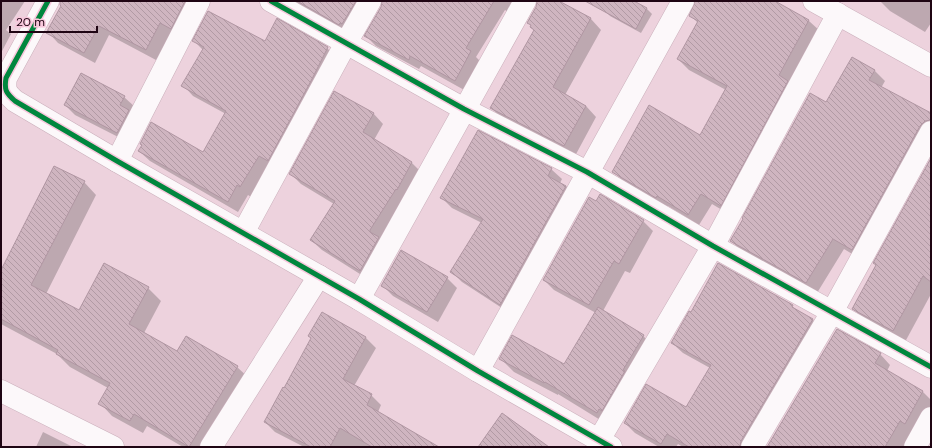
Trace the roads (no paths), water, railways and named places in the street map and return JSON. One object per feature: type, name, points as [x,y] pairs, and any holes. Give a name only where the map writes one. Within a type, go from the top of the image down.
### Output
[{"type":"street","points":[[48,1],[6,78],[5,86],[7,94],[15,101],[117,162],[319,276],[478,371],[605,444],[838,14]]},
{"type":"street","points":[[117,162],[199,1]]},
{"type":"street","points":[[271,1],[464,109],[587,172],[713,246],[931,367]]},
{"type":"street","points":[[243,233],[370,1]]},
{"type":"street","points":[[358,299],[525,1]]},
{"type":"street","points":[[478,371],[683,1]]},
{"type":"street","points":[[814,1],[929,61]]},
{"type":"street","points":[[752,447],[832,312],[931,132]]},
{"type":"street","points":[[211,447],[319,276]]},
{"type":"street","points":[[1,391],[113,447]]},
{"type":"street","points":[[915,447],[931,418]]}]
